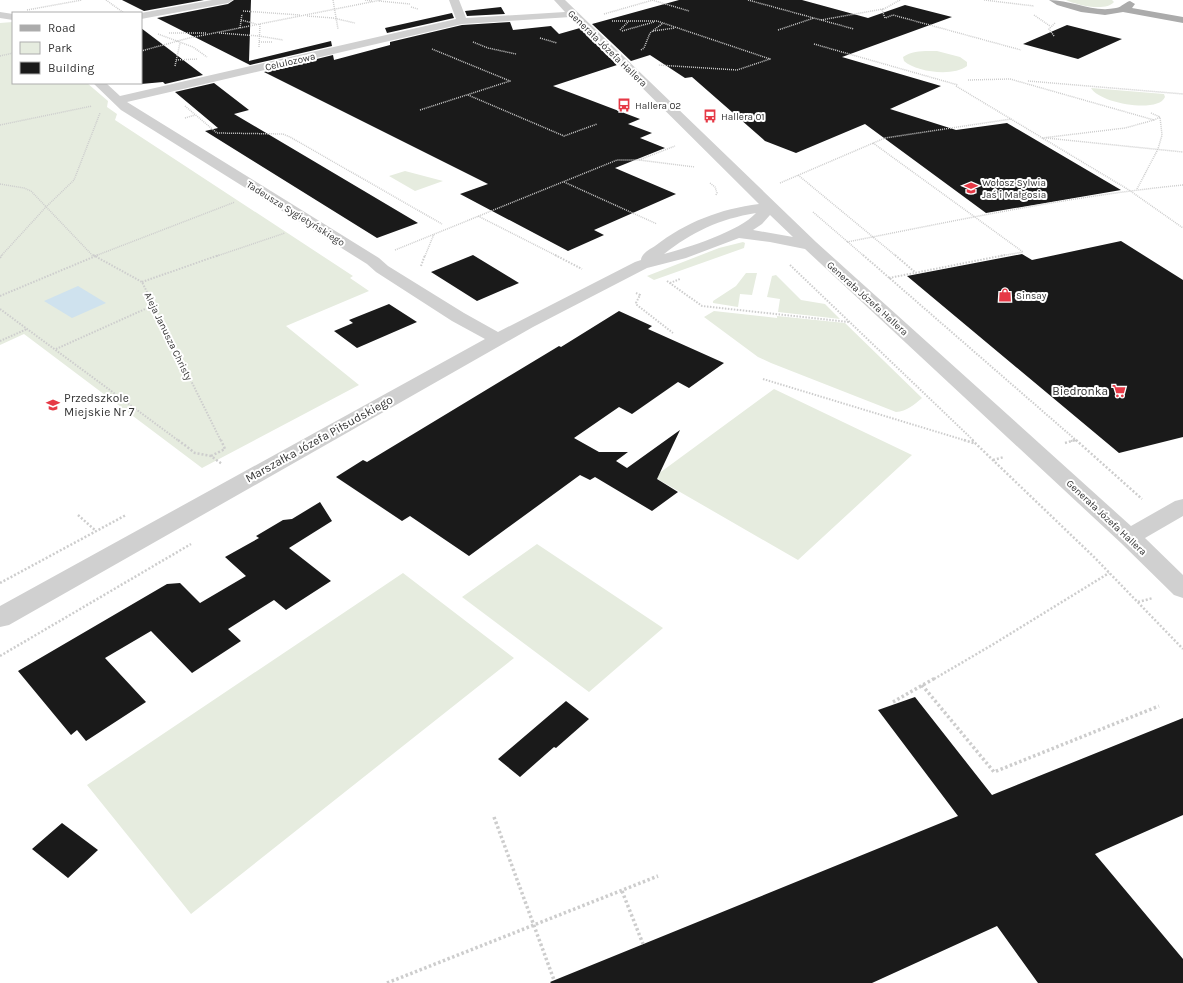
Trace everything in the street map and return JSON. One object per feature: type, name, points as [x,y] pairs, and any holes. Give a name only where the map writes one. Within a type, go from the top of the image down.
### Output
[{"type":"main road","points":[[1050,0],[1054,0],[1067,6],[1086,10],[1107,11],[1127,4],[1183,15]]},
{"type":"main road","points":[[1127,4],[1183,20]]},
{"type":"street","points":[[142,16],[228,0]]},
{"type":"street","points":[[454,0],[462,21]]},
{"type":"street","name":"Generała Józefa Hallera","points":[[559,0],[769,207],[1129,536],[1183,589]]},
{"type":"street","points":[[0,15],[12,14]]},
{"type":"street","name":"Celulozowa","points":[[119,100],[462,21],[574,14]]},
{"type":"street","name":"Tadeusza Sygietyńskiego","points":[[99,84],[119,100],[125,107],[313,224],[458,317],[498,339]]},
{"type":"street","name":"Marszałka Józefa Piłsudskiego","points":[[0,618],[498,339],[641,265],[680,255],[737,233],[757,221],[769,207]]},
{"type":"street","name":"Marszałka Józefa Piłsudskiego","points":[[641,265],[664,245],[714,219],[741,211],[769,207]]},
{"type":"street","name":"Marszałka Józefa Piłsudskiego","points":[[737,233],[770,237],[810,245]]},
{"type":"street","points":[[1129,536],[1183,506]]},
{"type":"path","points":[[26,12],[82,0]]},
{"type":"path","points":[[106,0],[123,12]]},
{"type":"path","points":[[333,0],[338,32]]},
{"type":"path","points":[[365,0],[410,4]]},
{"type":"path","points":[[142,51],[211,33],[380,0]]},
{"type":"path","points":[[599,15],[652,0],[689,11]]},
{"type":"path","points":[[748,0],[854,29]]},
{"type":"path","points":[[820,20],[884,9],[900,0]]},
{"type":"path","points":[[884,9],[882,10],[885,18],[893,16],[1021,50]]},
{"type":"path","points":[[243,11],[304,15],[336,19],[371,26],[395,36]]},
{"type":"path","points":[[1034,15],[1050,26]]},
{"type":"path","points":[[778,30],[815,18]]},
{"type":"path","points":[[241,20],[257,24]]},
{"type":"path","points":[[611,21],[657,21],[770,58],[737,70],[658,65]]},
{"type":"path","points":[[630,21],[617,32],[657,21]]},
{"type":"path","points":[[636,51],[644,48],[652,32],[663,24]]},
{"type":"path","points":[[652,32],[677,28]]},
{"type":"path","points":[[176,60],[208,58],[193,47],[155,33],[211,33],[259,36],[289,41]]},
{"type":"path","points":[[467,40],[488,48],[516,54]]},
{"type":"path","points":[[175,68],[180,43]]},
{"type":"path","points":[[814,44],[957,85],[1129,190],[1182,227]]},
{"type":"path","points":[[420,110],[510,81],[426,46]]},
{"type":"path","points":[[0,56],[12,53]]},
{"type":"path","points":[[968,80],[1010,79],[1154,120]]},
{"type":"path","points":[[1028,81],[1183,94]]},
{"type":"path","points":[[467,95],[564,136],[597,124]]},
{"type":"path","points":[[0,125],[119,100]]},
{"type":"path","points":[[0,258],[74,180],[104,104]]},
{"type":"path","points":[[184,106],[218,133],[283,134],[290,137],[442,224]]},
{"type":"path","points":[[1152,113],[1160,117]]},
{"type":"path","points":[[1042,138],[1125,128],[1160,117]]},
{"type":"path","points":[[1136,190],[1158,149],[1162,135],[1160,117]]},
{"type":"path","points":[[780,183],[885,138],[1011,119]]},
{"type":"path","points":[[1042,138],[1183,152]]},
{"type":"path","points":[[873,143],[1023,252],[888,278]]},
{"type":"path","points":[[639,160],[675,146]]},
{"type":"path","points":[[394,250],[616,160],[639,160],[695,167]]},
{"type":"path","points":[[798,175],[916,273]]},
{"type":"path","points":[[775,179],[786,188]]},
{"type":"path","points":[[564,182],[663,226]]},
{"type":"path","name":"Aleja Janusza Christy","points":[[0,184],[24,188],[31,191],[94,257],[142,282],[225,449],[211,456],[195,453],[56,349]]},
{"type":"path","points":[[847,242],[973,217],[1129,190],[1183,185]]},
{"type":"path","points":[[0,296],[94,257],[261,192]]},
{"type":"path","points":[[808,208],[1142,499]]},
{"type":"path","points":[[478,216],[583,270]]},
{"type":"path","points":[[142,282],[313,224]]},
{"type":"path","points":[[421,267],[434,234]]},
{"type":"path","points":[[786,263],[792,266],[1109,573],[1183,649]]},
{"type":"path","points":[[670,283],[684,278]]},
{"type":"path","points":[[661,281],[665,280],[670,283],[702,306],[849,322]]},
{"type":"path","points":[[638,289],[634,291],[640,295],[636,303],[637,305],[673,333]]},
{"type":"path","points":[[0,309],[56,349],[154,306]]},
{"type":"path","points":[[0,341],[27,329]]},
{"type":"path","points":[[763,379],[976,444]]},
{"type":"path","points":[[78,515],[96,531]]},
{"type":"path","points":[[0,656],[191,544]]},
{"type":"path","points":[[893,702],[1109,573]]},
{"type":"path","points":[[922,685],[994,772],[1159,706]]},
{"type":"path","points":[[494,817],[554,980]]},
{"type":"path","points":[[387,983],[658,876]]},
{"type":"path","points":[[622,891],[644,944]]},
{"type":"green space","points":[[1066,0],[1112,0],[1114,2],[1105,7],[1091,7]]},
{"type":"green space","points":[[12,22],[12,84],[88,84],[108,101],[107,107],[117,114],[115,120],[353,276],[350,278],[369,291],[286,326],[359,385],[202,468],[24,334],[0,345],[0,23]]},
{"type":"green space","points":[[937,51],[960,57],[967,62],[967,66],[953,71],[935,72],[910,65],[904,61],[903,57],[915,52]]},
{"type":"green space","points":[[1091,88],[1164,94],[1165,97],[1160,102],[1152,105],[1141,106],[1116,102],[1096,93]]},
{"type":"green space","points":[[405,171],[443,181],[415,191],[389,176]]},
{"type":"green space","points":[[743,242],[745,243],[744,248],[654,280],[647,276],[719,248]]},
{"type":"green space","points":[[746,273],[757,273],[752,295],[740,294],[738,307],[713,303],[713,301],[736,286]]},
{"type":"green space","points":[[776,275],[801,300],[825,304],[840,319],[778,312],[780,299],[767,297],[772,276]]},
{"type":"green space","points":[[714,311],[777,318],[777,316],[845,323],[922,398],[907,409],[896,412],[771,363],[758,357],[704,317]]},
{"type":"green space","points":[[774,389],[912,455],[798,560],[654,477]]},
{"type":"green space","points":[[537,544],[663,628],[589,692],[462,597]]},
{"type":"green space","points":[[403,573],[514,658],[191,914],[87,785]]},
{"type":"water","points":[[78,286],[106,303],[72,318],[44,301]]},
{"type":"building","points":[[122,0],[204,0],[144,11]]},
{"type":"building","points":[[234,0],[251,0],[249,61],[331,41],[332,46],[250,65],[157,18],[228,4]]},
{"type":"building","points":[[679,0],[802,0],[868,18],[905,5],[952,17],[842,57],[941,86],[890,109],[956,130],[1007,123],[1121,190],[986,213],[865,124],[796,153],[765,141],[692,77],[685,78],[650,55],[631,61],[592,24]]},
{"type":"building","points":[[501,7],[505,14],[467,16],[465,11]]},
{"type":"building","points":[[452,13],[454,18],[387,33],[385,28]]},
{"type":"building","points":[[510,22],[513,30],[551,26],[559,34],[580,28],[617,65],[553,86],[640,119],[628,124],[652,133],[640,138],[665,148],[615,168],[676,194],[594,230],[604,235],[568,251],[460,194],[488,184],[264,72],[333,55],[334,60],[390,45],[390,42],[462,25]]},
{"type":"building","points":[[1067,25],[1122,39],[1078,59],[1023,44]]},
{"type":"building","points":[[142,29],[203,75],[165,84],[163,82],[142,84]]},
{"type":"building","points":[[214,83],[249,110],[234,114],[418,223],[377,238],[205,131],[218,128],[175,92]]},
{"type":"building","points":[[1121,241],[1183,280],[1183,437],[1119,453],[907,276],[1022,254],[1032,260]]},
{"type":"building","points":[[473,255],[519,283],[477,301],[431,272]]},
{"type":"building","points":[[389,304],[417,322],[357,348],[334,331],[353,323],[349,320]]},
{"type":"building","points":[[619,311],[652,326],[648,329],[724,363],[689,388],[678,382],[632,414],[619,407],[574,438],[599,452],[628,452],[616,461],[627,468],[680,430],[657,479],[678,492],[652,511],[595,477],[590,480],[580,475],[469,556],[410,516],[402,521],[336,477],[363,460],[367,462]]},
{"type":"building","points":[[320,502],[332,521],[289,548],[331,581],[286,610],[274,600],[228,629],[241,641],[192,673],[151,631],[105,658],[146,702],[86,741],[77,730],[71,735],[18,671],[167,584],[180,583],[200,603],[246,576],[225,557],[259,538],[256,536],[283,520],[292,519]]},
{"type":"building","points":[[915,697],[992,795],[1183,718],[1183,815],[1095,854],[1183,959],[1183,983],[1038,983],[997,926],[872,983],[550,982],[958,816],[878,710]]},
{"type":"building","points":[[566,701],[589,719],[556,748],[554,747],[520,777],[498,759]]},
{"type":"building","points":[[62,823],[98,850],[68,878],[32,849]]},
{"type":"place","name":"Hallera 02","points":[[624,105]]},
{"type":"place","name":"Hallera 01","points":[[710,116]]},
{"type":"place","name":"Wołosz Sylwia Jaś i Małgosia","points":[[971,188]]},
{"type":"place","name":"Sinsay","points":[[1005,295]]},
{"type":"place","name":"Biedronka","points":[[1119,391]]},
{"type":"place","name":"Przedszkole Miejskie Nr 7","points":[[53,405]]}]
